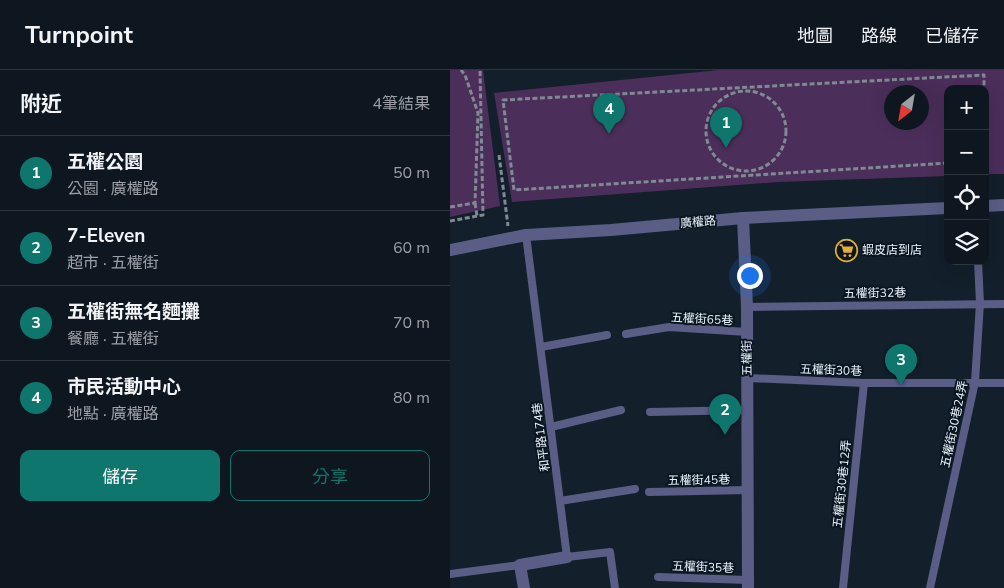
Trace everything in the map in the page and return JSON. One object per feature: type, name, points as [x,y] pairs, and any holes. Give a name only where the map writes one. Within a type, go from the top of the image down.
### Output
[{"type":"street","points":[[989,206],[1004,205]]},
{"type":"street","name":"廣權路","points":[[450,250],[526,235],[742,218],[944,208]]},
{"type":"street","name":"五權街","points":[[742,218],[747,307],[748,584]]},
{"type":"street","points":[[524,588],[520,564],[567,557]]},
{"type":"lane","name":"和平路174巷","points":[[526,235],[567,557]]},
{"type":"lane","name":"五權街30巷24弄","points":[[930,588],[975,382],[980,303],[978,265]]},
{"type":"lane","name":"五權街32巷","points":[[747,307],[1004,304]]},
{"type":"lane","name":"五權街65巷","points":[[626,334],[669,328],[747,332]]},
{"type":"lane","points":[[541,347],[607,335]]},
{"type":"lane","name":"五權街30巷","points":[[748,378],[864,383],[1004,383]]},
{"type":"lane","name":"五權街30巷12弄","points":[[843,588],[864,383]]},
{"type":"lane","points":[[551,427],[621,410]]},
{"type":"lane","points":[[650,412],[748,410]]},
{"type":"lane","points":[[560,501],[635,488]]},
{"type":"lane","name":"五權街45巷","points":[[649,492],[749,490]]},
{"type":"lane","points":[[567,557],[610,552],[615,588]]},
{"type":"lane","points":[[450,574],[520,564]]},
{"type":"lane","name":"五權街35巷","points":[[658,576],[748,584]]},
{"type":"path","points":[[461,70],[465,75],[478,113],[476,216]]},
{"type":"path","points":[[450,221],[483,215],[480,70]]},
{"type":"path","points":[[944,163],[514,190],[503,100],[984,76],[984,85]]},
{"type":"path","points":[[744,91],[757,92],[770,99],[779,109],[785,121],[786,135],[782,148],[774,159],[762,167],[750,171],[738,170],[716,158],[709,147],[706,135],[707,122],[711,110],[719,101],[730,94],[744,91]]},
{"type":"path","points":[[499,155],[509,239]]},
{"type":"path","points":[[450,207],[475,203]]},
{"type":"shaded area","points":[[450,70],[483,70],[500,206],[450,217]]},
{"type":"shaded area","points":[[719,70],[1004,70],[1004,174],[989,174],[989,85],[944,85],[944,176],[778,182],[512,202],[494,93]]},
{"type":"place","name":"市民活動中心","points":[[609,134]]},
{"type":"place","name":"五權公園","points":[[726,148]]},
{"type":"place","name":"蝦皮店到店","points":[[846,250]]},
{"type":"place","name":"五權街無名麵攤","points":[[901,385]]},
{"type":"place","name":"7-Eleven","points":[[725,435]]}]
